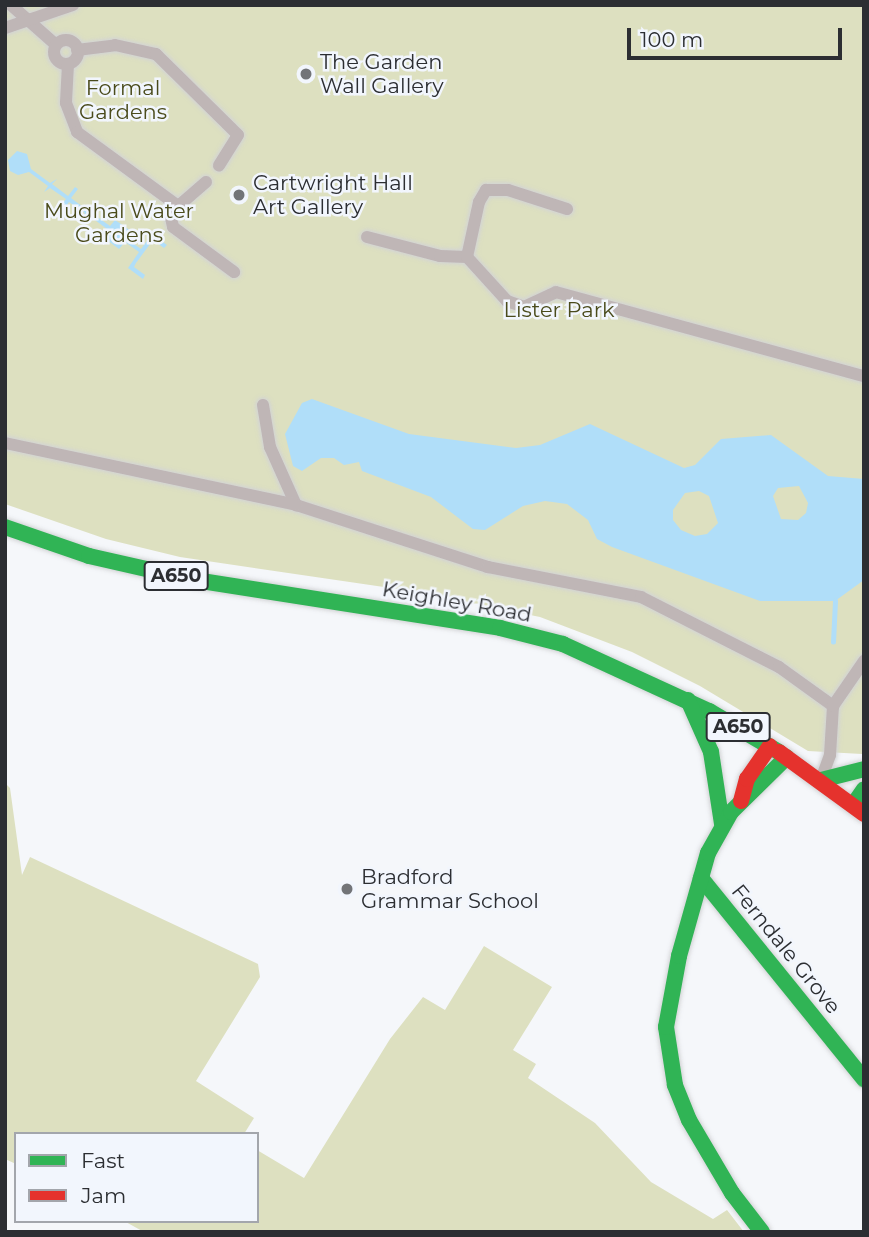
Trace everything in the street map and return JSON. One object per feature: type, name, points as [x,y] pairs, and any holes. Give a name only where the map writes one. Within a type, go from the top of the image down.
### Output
[{"type":"main road","name":"Keighley Road","points":[[5,527],[89,556],[195,580],[500,628],[551,641],[688,700],[788,757],[858,809]]},
{"type":"main road","points":[[688,700],[711,752],[722,824]]},
{"type":"main road","points":[[741,801],[747,779],[770,746]]},
{"type":"main road","points":[[762,1232],[702,1145],[675,1086],[668,1057],[670,996],[701,878],[722,824],[741,801],[788,757]]},
{"type":"main road","points":[[821,780],[864,769]]},
{"type":"main road","points":[[858,809],[864,789]]},
{"type":"main road","name":"Ferndale Grove","points":[[701,878],[864,1079]]},
{"type":"street","points":[[11,5],[56,45]]},
{"type":"street","points":[[5,28],[73,5]]},
{"type":"street","points":[[56,45],[68,40],[78,50]]},
{"type":"street","points":[[56,45],[55,58],[68,64]]},
{"type":"street","points":[[178,206],[77,131],[66,103],[68,64],[78,50],[115,45],[156,54],[238,135],[219,166]]},
{"type":"street","points":[[206,182],[178,206],[171,218],[173,227],[234,272]]},
{"type":"street","points":[[467,257],[479,202],[486,190],[508,190],[567,209]]},
{"type":"street","points":[[367,237],[440,256],[467,257],[507,301],[524,307],[556,292],[864,376]]},
{"type":"street","points":[[263,405],[270,447],[296,505]]},
{"type":"street","points":[[5,443],[296,505],[488,567],[641,597],[779,667],[833,706]]},
{"type":"street","points":[[821,780],[830,755],[833,706],[864,660]]},
{"type":"green space","name":"Lister Park","points":[[5,5],[864,5],[862,754],[808,751],[700,686],[632,652],[540,617],[418,592],[180,557],[106,539],[5,504]]},
{"type":"green space","points":[[5,783],[10,788],[22,875],[30,857],[258,964],[260,977],[196,1081],[254,1118],[245,1132],[14,1132],[14,1163],[5,1159]]},
{"type":"green space","points":[[484,946],[552,987],[513,1050],[536,1064],[528,1078],[595,1123],[651,1182],[713,1219],[727,1210],[744,1232],[144,1232],[128,1223],[259,1223],[259,1151],[304,1178],[390,1039],[423,997],[445,1010]]},
{"type":"water","points":[[17,151],[27,154],[31,169],[50,183],[57,179],[52,184],[68,196],[75,187],[78,189],[71,198],[87,210],[93,206],[89,211],[110,226],[115,220],[124,226],[132,232],[127,239],[141,249],[152,234],[167,245],[164,248],[153,240],[136,263],[134,267],[145,275],[143,279],[128,268],[139,252],[125,242],[119,249],[103,237],[107,229],[87,214],[80,218],[85,213],[69,202],[63,211],[59,208],[66,199],[50,188],[44,192],[48,186],[29,172],[18,175],[10,171],[8,160]]},
{"type":"water","points":[[312,399],[409,434],[516,448],[540,445],[590,424],[684,468],[695,465],[721,439],[771,435],[828,476],[864,479],[864,580],[835,601],[760,601],[612,547],[597,539],[588,520],[567,504],[545,501],[523,506],[485,530],[473,529],[431,497],[362,471],[359,462],[344,465],[334,458],[321,458],[302,471],[293,466],[285,434],[302,403]],"holes":[[[799,486],[808,503],[806,513],[798,520],[781,519],[773,496],[778,488]],[[699,491],[709,496],[718,523],[707,534],[695,536],[681,530],[673,520],[673,510],[685,493]]]},
{"type":"waterway","points":[[833,642],[835,601]]},
{"type":"traffic: fast","points":[[5,527],[89,556],[195,580],[500,628],[563,644],[709,711],[779,752]]},
{"type":"traffic: fast","points":[[688,700],[711,752],[722,824]]},
{"type":"traffic: fast","points":[[762,1232],[732,1193],[689,1120],[675,1085],[666,1027],[679,956],[708,853],[731,812],[787,757]]},
{"type":"traffic: fast","points":[[821,780],[864,769]]},
{"type":"traffic: fast","points":[[853,805],[864,789]]},
{"type":"traffic: fast","points":[[701,878],[864,1079]]},
{"type":"traffic: jam","points":[[741,801],[747,779],[770,746]]},
{"type":"traffic: jam","points":[[779,752],[864,814]]},
{"type":"place","name":"The Garden Wall Gallery","points":[[306,74]]},
{"type":"place","name":"Cartwright Hall Art Gallery","points":[[239,195]]},
{"type":"place","name":"Bradford Grammar School","points":[[347,889]]},
{"type":"park label","name":"Formal Gardens","points":[[123,100]]},
{"type":"park label","name":"Mughal Water Gardens","points":[[119,223]]}]
